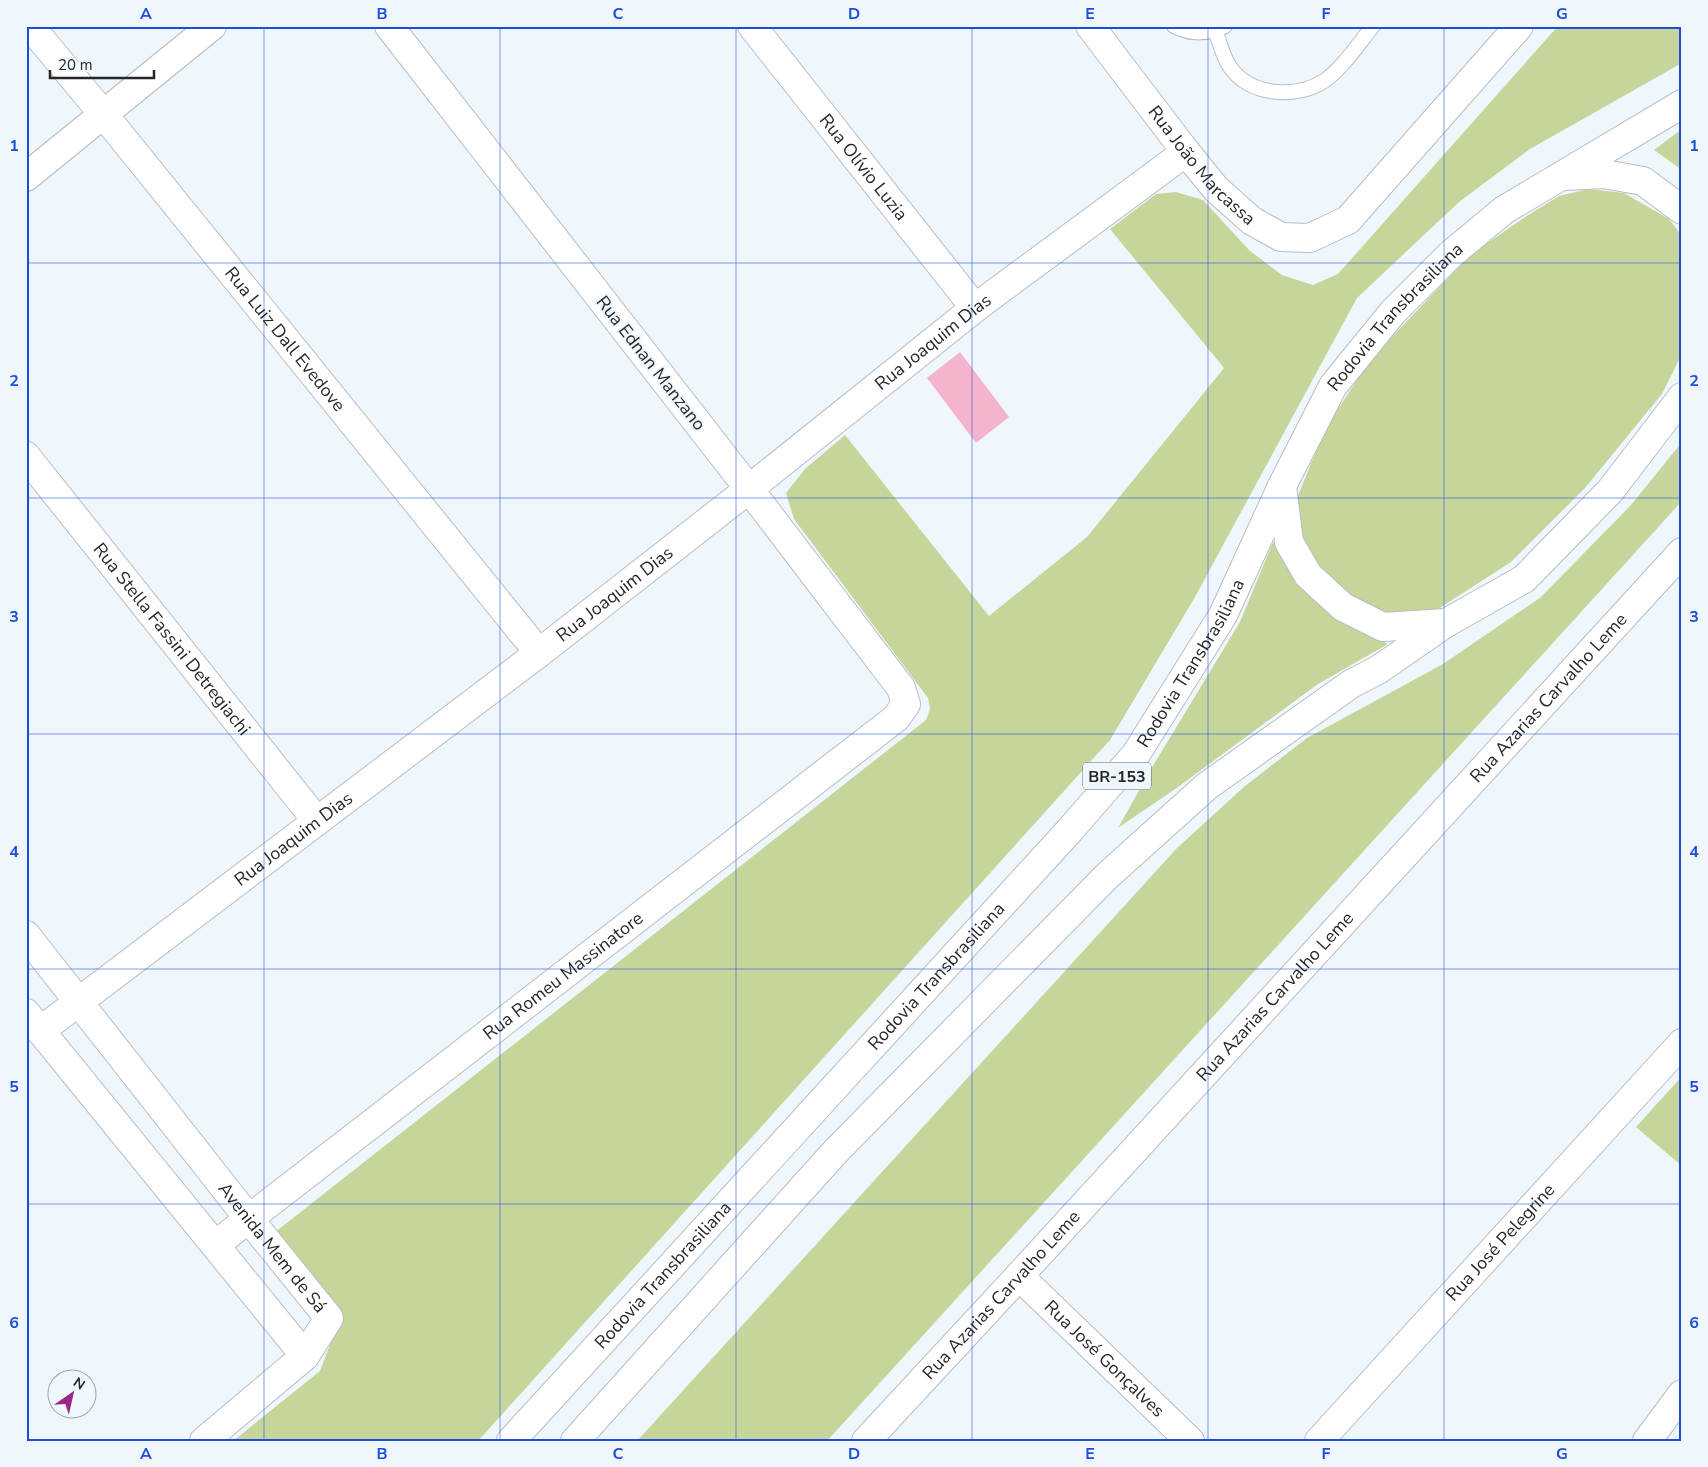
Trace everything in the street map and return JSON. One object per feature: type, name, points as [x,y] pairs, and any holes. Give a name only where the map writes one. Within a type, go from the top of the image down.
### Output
[{"type":"main road","name":"Rua Luiz Dall Evedove","points":[[30,26],[539,653]]},
{"type":"main road","points":[[26,177],[212,26]]},
{"type":"main road","name":"Rua Ednan Manzano","points":[[389,26],[749,489],[901,688],[906,704]]},
{"type":"main road","name":"Rua Olívio Luzia","points":[[752,26],[975,308]]},
{"type":"main road","name":"Rua João Marcassa","points":[[1090,26],[1216,189],[1252,221],[1281,237],[1310,238],[1348,220],[1519,26]]},
{"type":"main road","name":"Rodovia Transbrasiliana","points":[[511,1441],[1070,830],[1136,754],[1223,615],[1282,486],[1333,386],[1393,312],[1451,254],[1504,210],[1682,104]]},
{"type":"main road","name":"Rua Joaquim Dias","points":[[33,1022],[79,1002],[539,653],[749,489],[975,308],[1186,152]]},
{"type":"main road","points":[[1561,176],[1604,174],[1643,181],[1682,210]]},
{"type":"main road","points":[[575,1441],[836,1151],[1107,876],[1207,786],[1351,684],[1378,670],[1446,623],[1524,579],[1610,491],[1682,397]]},
{"type":"main road","name":"Rua Stella Fassini Detregiachi","points":[[26,456],[317,821]]},
{"type":"main road","points":[[1282,486],[1289,542],[1308,575],[1343,607],[1383,627],[1446,623]]},
{"type":"main road","name":"Rua Azarias Carvalho Leme","points":[[866,1441],[1682,552]]},
{"type":"main road","name":"Rua Romeu Massinatore","points":[[215,1245],[896,718],[906,704]]},
{"type":"main road","name":"Avenida Mem de Sá","points":[[26,935],[329,1318],[305,1356]]},
{"type":"main road","points":[[33,1022],[305,1356],[204,1441]]},
{"type":"main road","name":"Rua José Pelegrine","points":[[1319,1441],[1682,1044]]},
{"type":"main road","name":"Rua José Gonçalves","points":[[1019,1276],[1190,1441]]},
{"type":"main road","points":[[1647,1441],[1682,1394]]},
{"type":"lane","points":[[1174,26],[1197,33],[1220,29],[1230,67],[1245,81],[1264,90],[1285,93],[1306,90],[1325,80],[1373,26]]},
{"type":"green space","points":[[1558,26],[1682,26],[1682,63],[1530,149],[1459,202],[1357,298],[1195,597],[1110,740],[478,1441],[233,1441],[320,1371],[340,1318],[274,1233],[926,720],[930,709],[928,698],[794,519],[786,493],[805,469],[845,435],[989,616],[1087,537],[1224,368],[1110,229],[1156,194],[1176,192],[1203,200],[1249,250],[1282,275],[1313,285],[1338,274]]},
{"type":"green space","points":[[1682,129],[1682,170],[1654,150]]},
{"type":"green space","points":[[1589,189],[1624,193],[1669,219],[1682,236],[1682,354],[1662,394],[1585,488],[1511,562],[1432,613],[1393,618],[1337,590],[1300,543],[1295,503],[1325,429],[1370,360],[1469,256],[1559,196]]},
{"type":"green space","points":[[1682,442],[1682,501],[827,1441],[637,1441],[1177,848],[1245,786],[1307,738],[1443,664],[1541,597],[1631,505]]},
{"type":"green space","points":[[1273,542],[1300,582],[1335,616],[1388,644],[1318,684],[1178,787],[1118,828],[1151,769],[1240,622]]},
{"type":"green space","points":[[1682,1076],[1682,1166],[1636,1127]]},
{"type":"building","points":[[960,352],[1009,417],[976,443],[927,378]]}]
